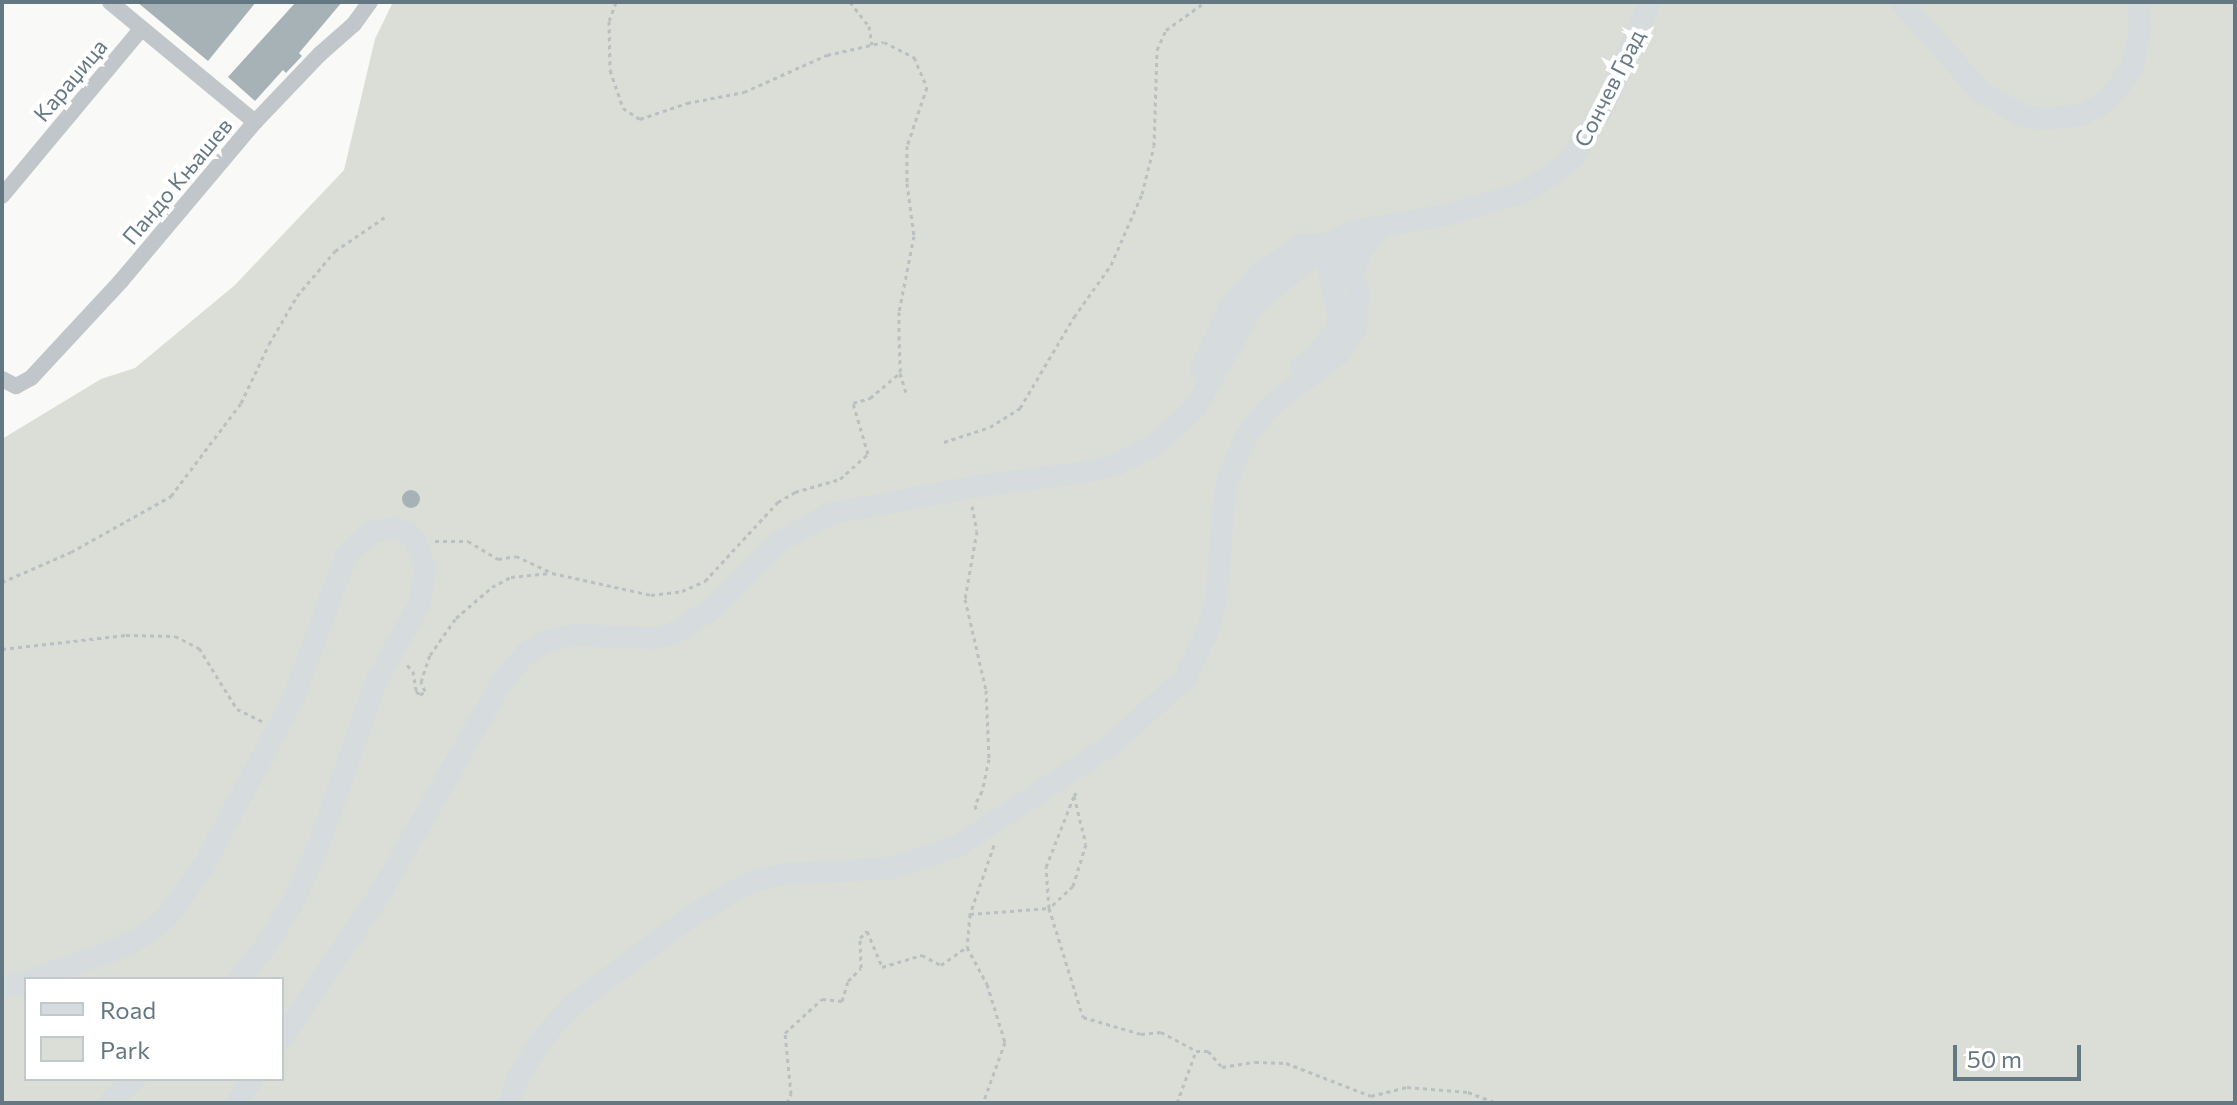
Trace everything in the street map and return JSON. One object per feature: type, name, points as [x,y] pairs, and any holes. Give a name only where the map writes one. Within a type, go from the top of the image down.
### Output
[{"type":"street","points":[[110,2],[255,122]]},
{"type":"street","name":"Пандо Књашев","points":[[9,383],[31,378],[121,281],[255,122],[320,54],[354,24],[370,2]]},
{"type":"street","name":"Сончев Град","points":[[1329,244],[1353,231],[1380,228],[1504,199],[1552,175],[1573,158],[1588,137],[1650,2]]},
{"type":"street","points":[[1901,2],[1983,94],[2024,116],[2045,119],[2084,114],[2102,104],[2118,88],[2133,65],[2140,28],[2139,2]]},
{"type":"street","name":"Караџица","points":[[2,196],[141,29]]},
{"type":"street","points":[[1353,272],[1362,250],[1380,228]]},
{"type":"street","points":[[284,1035],[380,894],[503,680],[526,654],[548,641],[573,635],[655,638],[672,634],[712,609],[779,542],[813,521],[850,509],[1113,466],[1154,446],[1170,433],[1206,392],[1247,312],[1284,278],[1329,244]]},
{"type":"street","points":[[1207,633],[1213,516],[1225,459],[1240,429],[1262,399],[1316,356],[1339,320],[1327,259],[1329,244]]},
{"type":"street","points":[[509,1103],[519,1076],[541,1040],[575,1003],[690,917],[736,890],[785,874],[892,868],[958,846],[1025,805],[1127,732],[1185,678],[1207,633],[1216,601],[1225,491],[1236,458],[1269,407],[1350,343],[1360,313],[1353,272],[1341,252],[1329,244],[1301,245],[1246,286],[1220,325],[1186,396],[1148,437],[1105,459],[1040,477]]},
{"type":"street","points":[[1284,278],[1296,276],[1316,280],[1336,301]]},
{"type":"street","points":[[40,977],[120,948],[148,933],[168,916],[203,867],[295,694],[346,556],[371,532],[383,528],[407,532],[415,540],[425,567],[420,603],[376,682],[316,852],[294,900],[266,946],[241,977]]},
{"type":"street","points":[[2,988],[24,982]]},
{"type":"street","points":[[109,1103],[133,1081]]},
{"type":"street","points":[[236,1103],[252,1081]]},
{"type":"path","points":[[616,2],[609,21],[610,70],[623,108],[640,119],[687,103],[744,92],[827,55],[884,42],[914,57],[927,87],[907,146],[907,183],[914,236],[899,312],[900,373],[907,396]]},
{"type":"path","points":[[850,2],[869,26],[872,45]]},
{"type":"path","points":[[944,442],[990,427],[1020,408],[1074,317],[1111,265],[1142,194],[1154,146],[1157,50],[1166,30],[1205,2]]},
{"type":"path","points":[[2,582],[71,552],[171,496],[241,403],[269,344],[297,296],[335,251],[388,215]]},
{"type":"path","points":[[415,540],[468,541],[484,548],[488,556],[498,559],[516,556],[552,573],[651,595],[682,591],[705,581],[778,502],[795,492],[840,479],[868,454],[853,403],[870,398],[900,373]]},
{"type":"path","points":[[974,487],[977,531],[965,599],[986,690],[989,759],[982,791],[975,805],[982,829],[995,843],[970,914],[967,947],[987,984],[1005,1042],[983,1103]]},
{"type":"path","points":[[413,671],[416,691],[420,695],[425,691],[421,682],[430,655],[456,618],[492,587],[511,577],[552,573]]},
{"type":"path","points":[[2,649],[126,635],[175,636],[199,648],[237,709],[278,728]]},
{"type":"path","points":[[1083,783],[1074,796],[1046,867],[1049,908],[1069,964],[1083,1017],[1141,1034],[1161,1032],[1196,1051],[1208,1051],[1222,1067],[1255,1062],[1286,1063],[1371,1096],[1407,1087],[1468,1092],[1496,1103]]},
{"type":"path","points":[[970,914],[1049,908],[1073,886],[1086,844],[1074,796]]},
{"type":"path","points":[[787,1103],[791,1094],[785,1033],[822,999],[842,1001],[848,981],[861,968],[860,938],[867,931],[882,967],[922,955],[941,965],[967,947]]},
{"type":"path","points":[[1177,1103],[1196,1051]]},
{"type":"green space","points":[[393,2],[2235,2],[2235,1103],[2,1103],[2,439],[101,379],[135,368],[235,285],[344,170],[375,39]]},
{"type":"building","points":[[137,2],[256,2],[208,61]]},
{"type":"building","points":[[296,2],[342,2],[299,53],[302,56],[286,73],[283,70],[255,101],[228,77]]},
{"type":"building","points":[[411,490],[420,499],[411,508],[402,499]]}]
